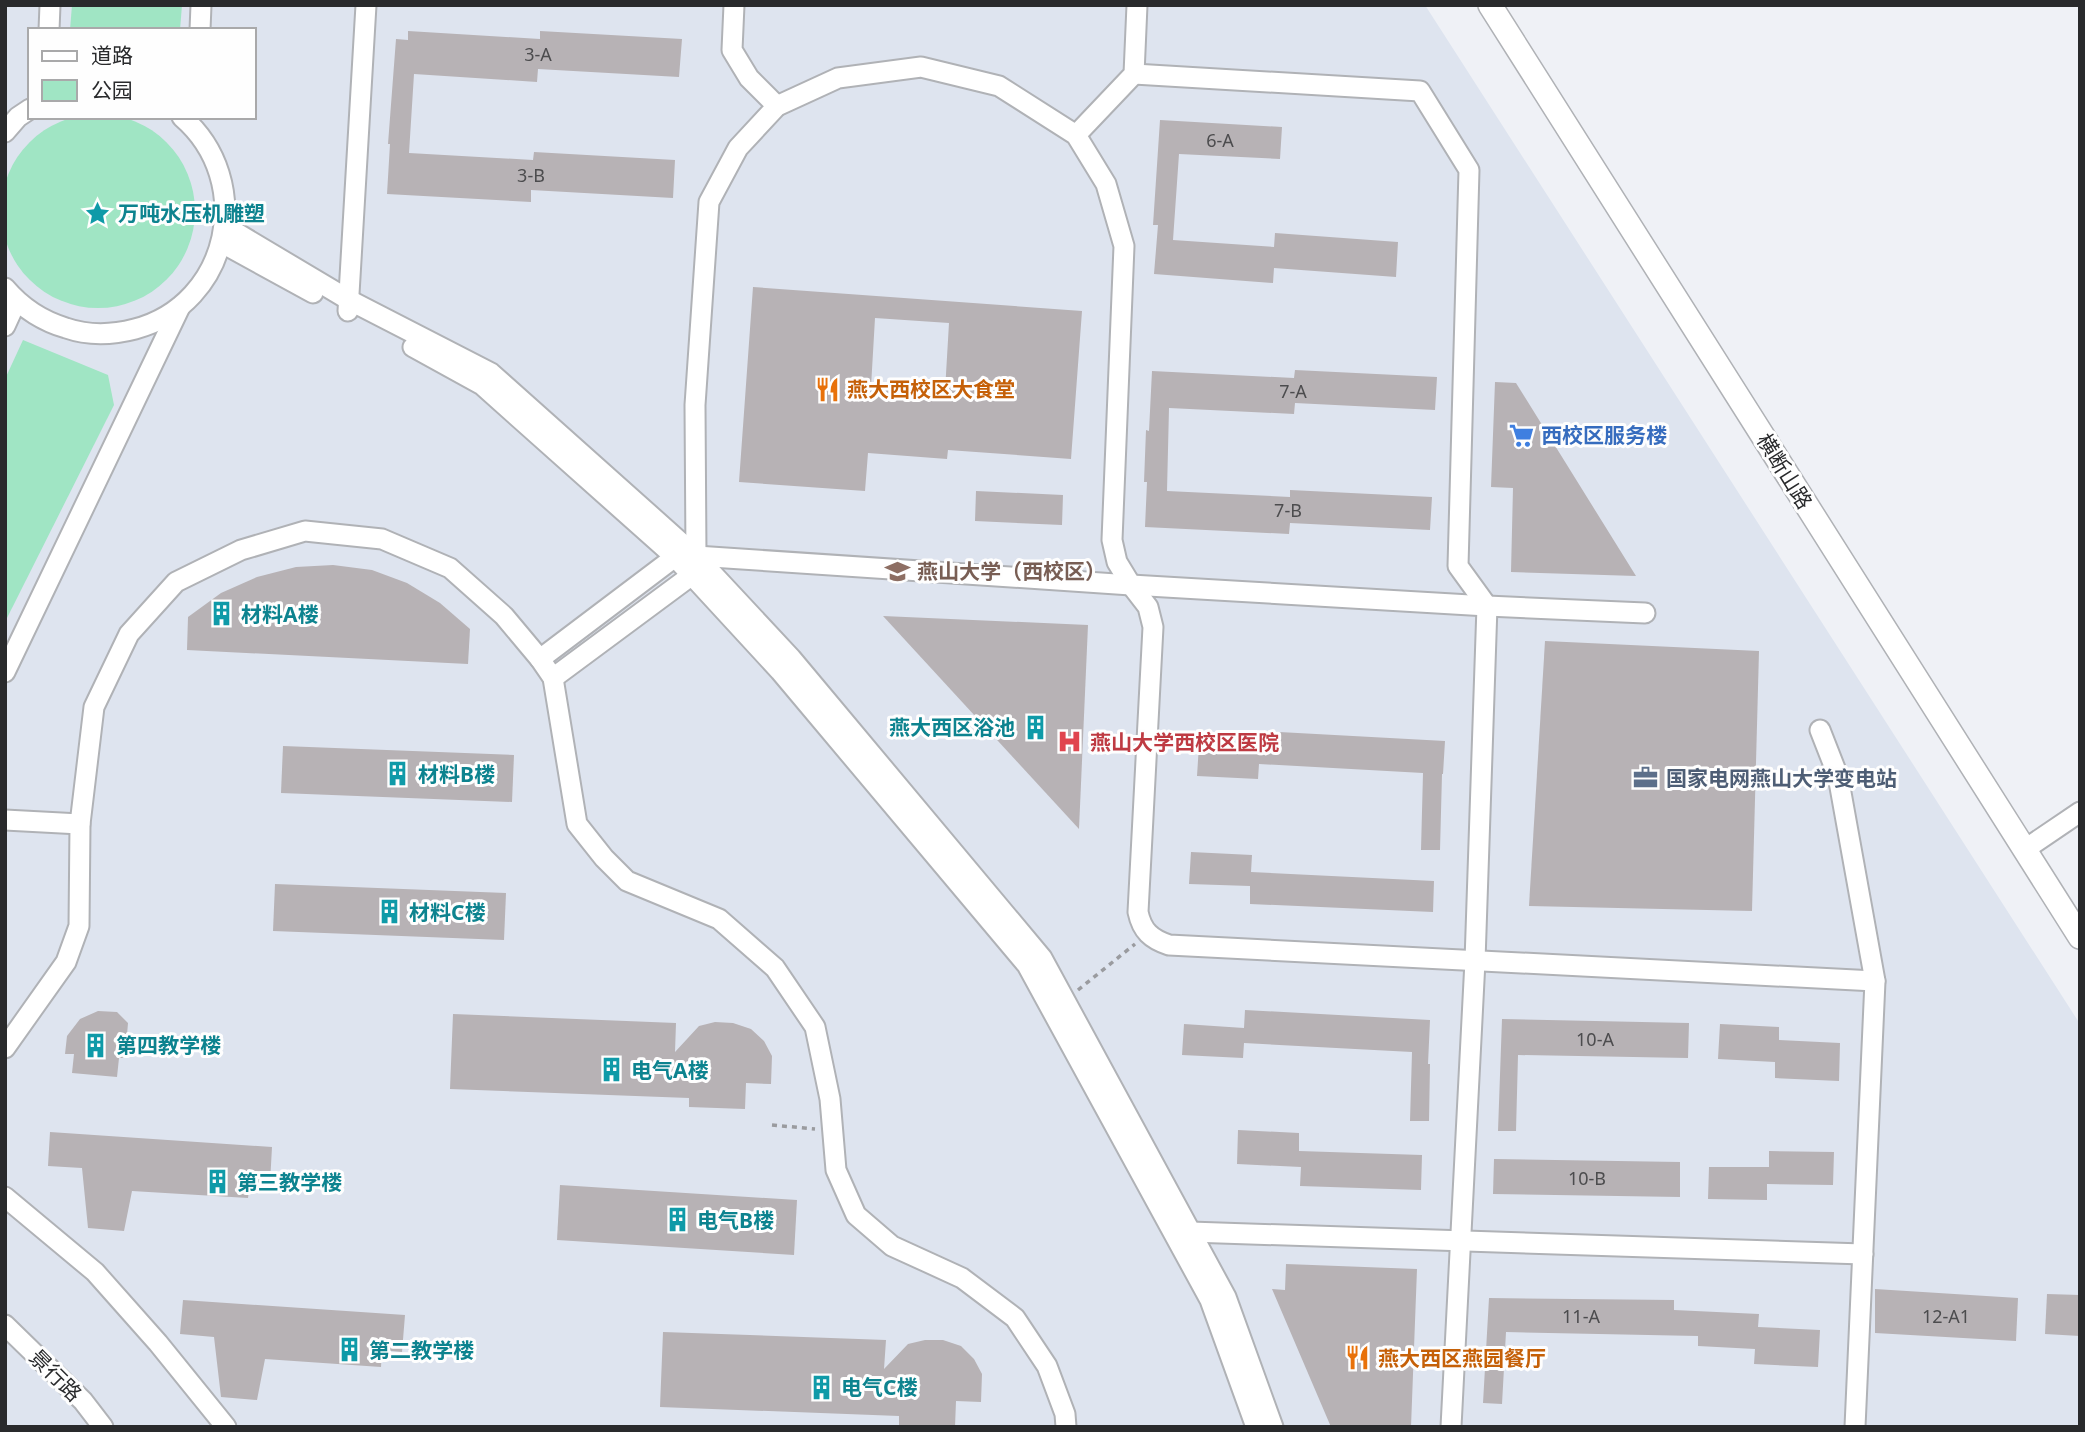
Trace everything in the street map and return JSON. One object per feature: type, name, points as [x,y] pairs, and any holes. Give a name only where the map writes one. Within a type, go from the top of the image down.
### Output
[{"type":"main road","name":"横断山路","points":[[1490,5],[2080,937]]},
{"type":"street","points":[[49,28],[50,5]]},
{"type":"street","points":[[200,28],[201,5]]},
{"type":"street","points":[[349,306],[366,5]]},
{"type":"street","points":[[734,5],[732,50],[749,78],[777,106]]},
{"type":"street","points":[[1076,135],[1134,74],[1137,5]]},
{"type":"street","points":[[1273,1427],[1226,1297],[1184,1236],[1027,965],[694,566],[695,405],[709,202],[738,148],[777,106],[838,78],[921,67],[999,86],[1076,135],[1106,184],[1124,246],[1112,540],[1117,562],[1148,607],[1153,627],[1138,912],[1140,923],[1147,934],[1170,945],[1875,981]]},
{"type":"street","points":[[1134,74],[1420,90],[1469,170],[1458,566],[1487,606],[1475,961],[1451,1427]]},
{"type":"street","points":[[5,132],[28,110]]},
{"type":"street","points":[[5,672],[181,306],[206,278],[223,235],[225,192],[215,159],[192,121]]},
{"type":"street","points":[[223,235],[482,385],[675,557],[694,566],[1131,585],[1645,614]]},
{"type":"street","points":[[5,326],[11,295],[46,322],[80,333],[116,334],[150,325],[181,306]]},
{"type":"street","points":[[349,306],[491,373],[791,658],[1042,958],[1184,1236],[1256,1427]]},
{"type":"street","points":[[5,1048],[66,962],[79,926],[80,824],[94,707],[129,634],[176,582],[241,550],[305,531],[382,539],[450,568],[504,616],[540,659],[552,678],[577,824],[604,858],[627,881],[719,919],[775,968],[815,1027],[830,1099],[836,1170],[856,1215],[892,1246],[962,1278],[1015,1318],[1047,1366],[1065,1414],[1066,1427]]},
{"type":"street","points":[[540,659],[675,557]]},
{"type":"street","points":[[552,678],[694,566]]},
{"type":"street","points":[[1820,730],[1838,776],[1875,981],[1854,1427]]},
{"type":"street","points":[[2024,850],[2080,812]]},
{"type":"street","points":[[5,820],[80,824]]},
{"type":"street","points":[[5,1197],[95,1272],[158,1343],[226,1427]]},
{"type":"street","points":[[1184,1236],[1863,1254]]},
{"type":"street","name":"景行路","points":[[5,1325],[83,1401],[103,1427]]},
{"type":"path","points":[[1065,1000],[1147,934]]},
{"type":"path","points":[[772,1125],[832,1130]]},
{"type":"shaded area","name":"燕山大学（西校区）","points":[[5,5],[1425,5],[2080,1024],[2080,1427],[5,1427]]},
{"type":"green space","points":[[72,5],[182,5],[180,28],[70,28]]},
{"type":"green space","points":[[67,119],[129,119],[152,130],[167,142],[179,157],[194,192],[194,230],[179,265],[167,280],[152,292],[117,307],[79,307],[44,292],[29,280],[17,265],[2,230],[2,192],[17,157],[29,142],[44,130]]},
{"type":"green space","points":[[23,340],[108,375],[114,405],[5,622],[5,379]]},
{"type":"building","points":[[408,31],[540,39],[540,31],[682,39],[679,77],[538,69],[537,82],[414,74],[409,153],[533,160],[534,152],[675,160],[673,198],[531,190],[531,202],[387,194],[396,39],[408,40]]},
{"type":"building","points":[[1160,120],[1282,127],[1280,159],[1179,154],[1173,240],[1274,247],[1275,233],[1398,242],[1396,277],[1274,268],[1273,283],[1154,274],[1158,225],[1153,225]]},
{"type":"building","name":"燕大西校区大食堂","points":[[753,287],[1082,311],[1071,459],[948,450],[947,459],[868,453],[865,491],[739,482]],"holes":[[[875,318],[949,323],[945,391],[871,387]]]},
{"type":"building","points":[[1295,370],[1437,377],[1435,410],[1295,403],[1294,414],[1169,408],[1167,491],[1290,497],[1290,490],[1432,497],[1430,530],[1290,523],[1289,534],[1145,527],[1146,430],[1149,431],[1152,371],[1294,378]]},
{"type":"building","name":"西校区服务楼","points":[[1495,382],[1516,383],[1636,576],[1511,572],[1513,488],[1491,487]]},
{"type":"building","points":[[976,491],[1063,495],[1062,525],[975,521]]},
{"type":"building","name":"材料A楼","points":[[333,565],[372,570],[407,583],[440,603],[470,629],[468,664],[187,650],[188,617],[221,593],[257,577],[296,567]]},
{"type":"building","name":"燕大西区浴池","points":[[883,616],[1088,625],[1079,829]]},
{"type":"building","name":"国家电网燕山大学变电站","points":[[1545,641],[1759,651],[1752,911],[1529,906]]},
{"type":"building","points":[[1260,731],[1445,741],[1440,850],[1421,850],[1423,773],[1259,764],[1258,779],[1197,776],[1199,745],[1259,749]]},
{"type":"building","name":"材料B楼","points":[[283,746],[514,755],[512,802],[281,793]]},
{"type":"building","points":[[1191,852],[1252,855],[1251,872],[1434,881],[1433,912],[1250,904],[1250,886],[1189,884]]},
{"type":"building","name":"材料C楼","points":[[275,884],[506,893],[504,940],[273,931]]},
{"type":"building","points":[[1245,1010],[1430,1020],[1429,1121],[1410,1121],[1412,1052],[1244,1043],[1243,1058],[1182,1055],[1184,1024],[1244,1028]]},
{"type":"building","name":"第四教学楼","points":[[98,1011],[117,1012],[128,1023],[125,1058],[119,1058],[117,1077],[72,1073],[74,1054],[65,1054],[67,1036],[80,1019]]},
{"type":"building","name":"电气A楼","points":[[453,1014],[676,1023],[675,1052],[699,1026],[715,1022],[733,1023],[751,1029],[764,1041],[772,1056],[771,1084],[746,1083],[745,1109],[689,1107],[689,1098],[450,1089]]},
{"type":"building","points":[[1502,1019],[1689,1023],[1688,1058],[1518,1055],[1516,1131],[1498,1131]]},
{"type":"building","points":[[1720,1024],[1779,1027],[1779,1040],[1840,1043],[1839,1081],[1775,1078],[1775,1062],[1718,1059]]},
{"type":"building","points":[[1238,1130],[1299,1133],[1299,1151],[1422,1155],[1421,1190],[1300,1186],[1301,1167],[1237,1164]]},
{"type":"building","name":"第三教学楼","points":[[50,1132],[272,1147],[270,1183],[250,1182],[248,1198],[132,1191],[124,1231],[88,1228],[82,1168],[48,1166]]},
{"type":"building","points":[[1769,1151],[1834,1152],[1833,1185],[1767,1184],[1767,1200],[1708,1199],[1709,1167],[1769,1167]]},
{"type":"building","points":[[1494,1159],[1680,1162],[1680,1197],[1493,1194]]},
{"type":"building","name":"电气B楼","points":[[560,1185],[797,1200],[794,1255],[557,1240]]},
{"type":"building","name":"燕大西区燕园餐厅","points":[[1286,1264],[1417,1269],[1411,1427],[1331,1427],[1272,1289],[1285,1290]]},
{"type":"building","points":[[1875,1289],[2018,1298],[2016,1341],[1875,1333]]},
{"type":"building","points":[[2047,1294],[2080,1295],[2080,1336],[2045,1334]]},
{"type":"building","points":[[1489,1298],[1674,1300],[1674,1310],[1759,1314],[1758,1327],[1820,1330],[1818,1367],[1754,1364],[1755,1349],[1698,1346],[1698,1336],[1506,1332],[1502,1404],[1483,1403]]},
{"type":"building","name":"第二教学楼","points":[[183,1300],[405,1315],[402,1352],[382,1350],[381,1367],[265,1359],[257,1400],[221,1397],[214,1337],[180,1334]]},
{"type":"building","name":"电气C楼","points":[[663,1332],[886,1340],[884,1369],[908,1344],[943,1340],[961,1346],[974,1359],[982,1374],[981,1402],[956,1401],[955,1427],[899,1425],[899,1416],[660,1407]]},
{"type":"place","name":"万吨水压机雕塑","points":[[98,213]]},
{"type":"place","name":"燕大西校区大食堂","points":[[827,389]]},
{"type":"place","name":"西校区服务楼","points":[[1521,435]]},
{"type":"place","name":"燕山大学（西校区）","points":[[897,571]]},
{"type":"place","name":"材料A楼","points":[[221,614]]},
{"type":"place","name":"燕大西区浴池","points":[[1035,727]]},
{"type":"place","name":"燕山大学西校区医院","points":[[1070,742]]},
{"type":"place","name":"材料B楼","points":[[398,774]]},
{"type":"place","name":"国家电网燕山大学变电站","points":[[1646,778]]},
{"type":"place","name":"材料C楼","points":[[389,912]]},
{"type":"place","name":"第四教学楼","points":[[96,1045]]},
{"type":"place","name":"电气A楼","points":[[611,1070]]},
{"type":"place","name":"第三教学楼","points":[[217,1182]]},
{"type":"place","name":"电气B楼","points":[[677,1220]]},
{"type":"place","name":"第二教学楼","points":[[349,1350]]},
{"type":"place","name":"燕大西区燕园餐厅","points":[[1358,1358]]},
{"type":"place","name":"电气C楼","points":[[821,1387]]}]
